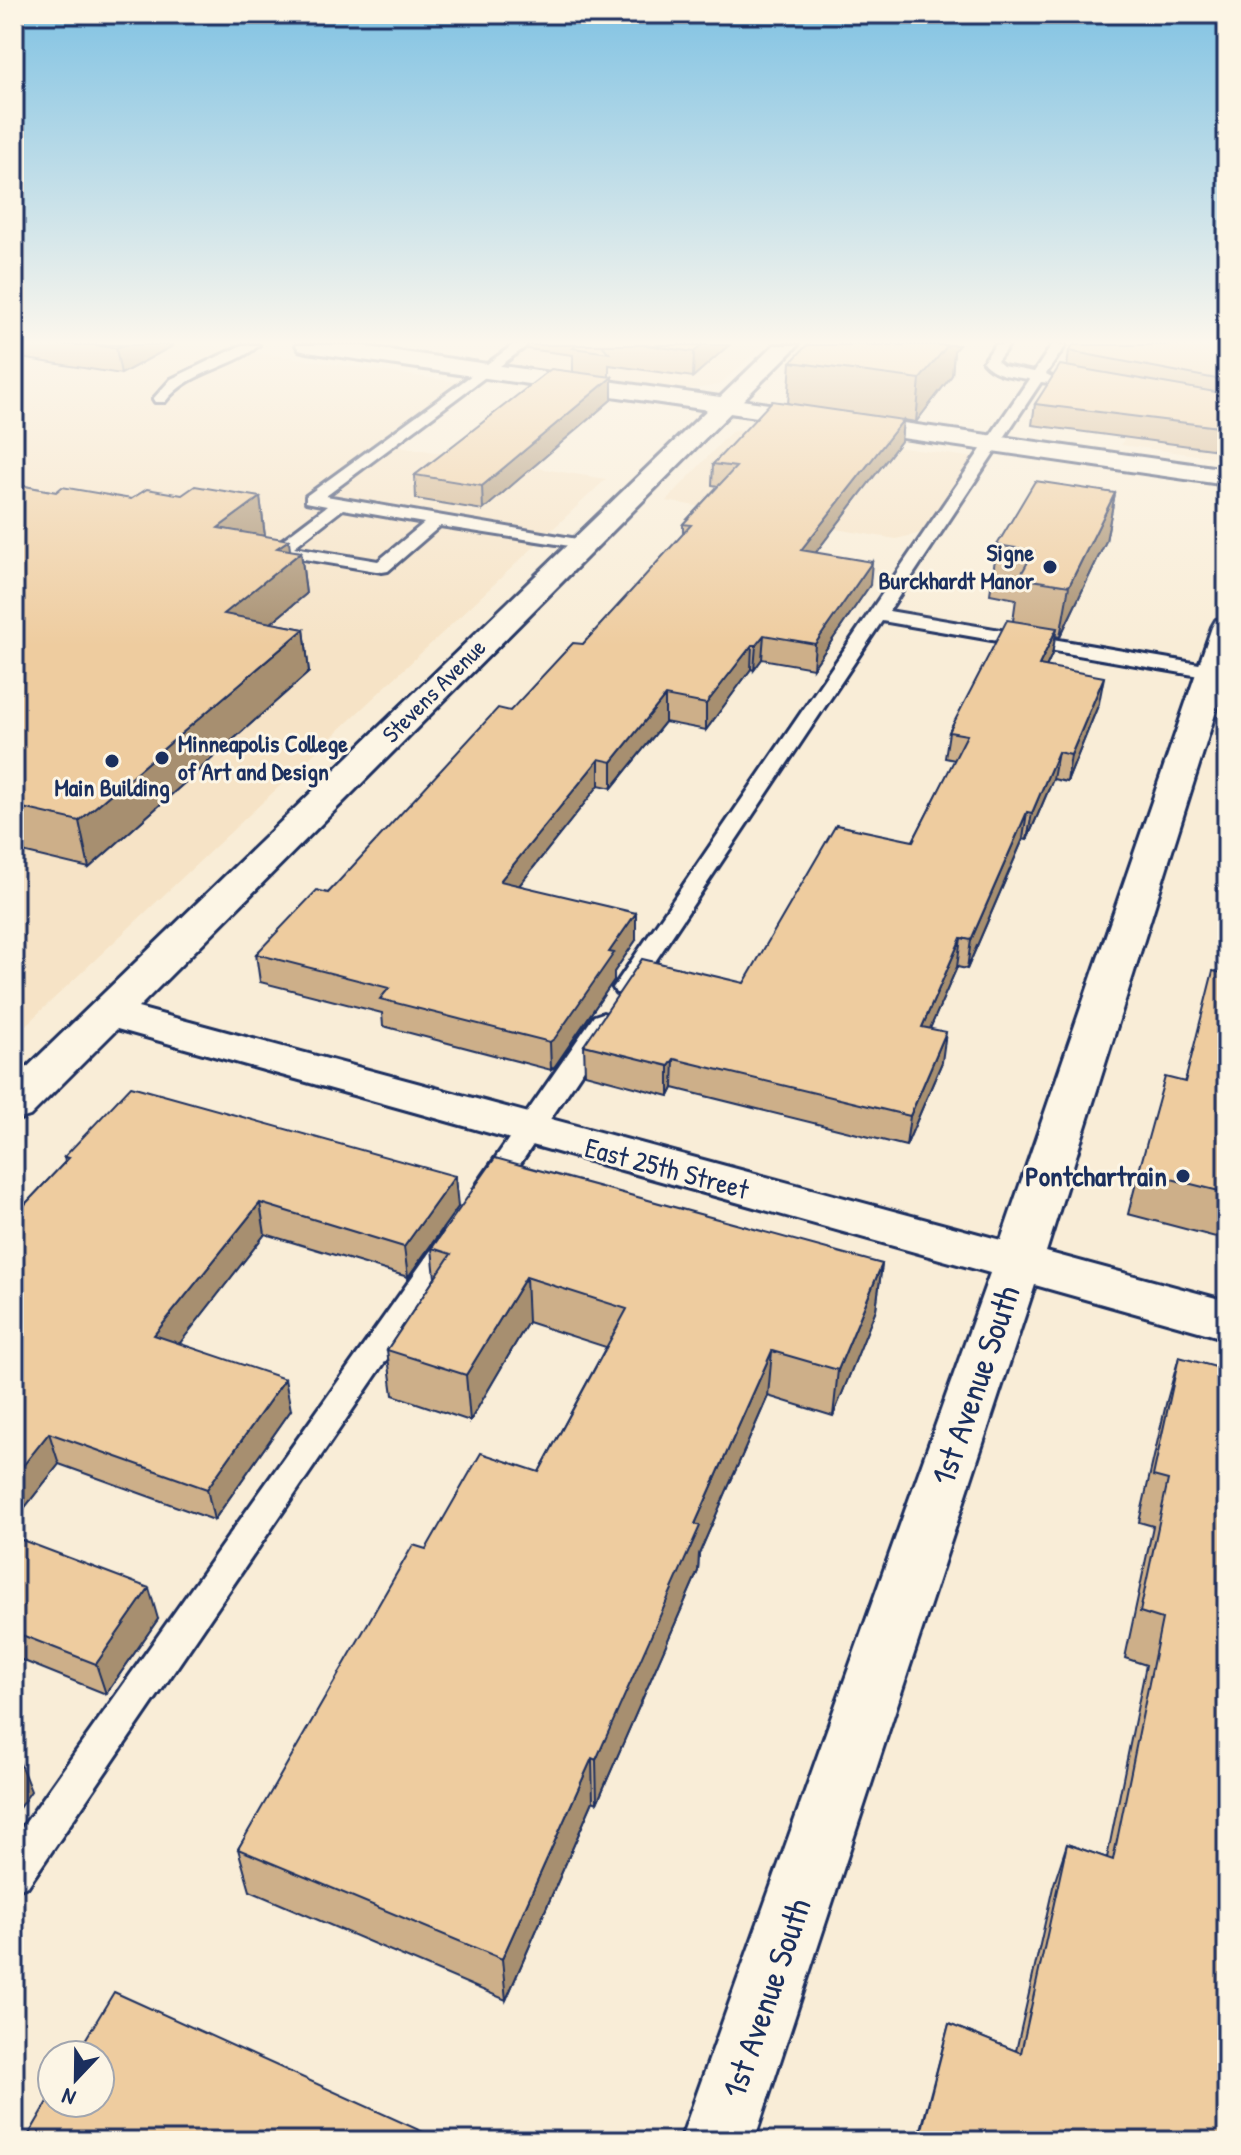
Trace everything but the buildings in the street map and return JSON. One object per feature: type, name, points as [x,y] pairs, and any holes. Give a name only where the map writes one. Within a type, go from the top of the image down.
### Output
[{"type":"street","name":"Stevens Avenue","points":[[14,1106],[684,446]]},
{"type":"street","points":[[1009,446],[1227,477]]},
{"type":"street","name":"1st Avenue South","points":[[717,2141],[1017,1263],[1227,627]]},
{"type":"street","name":"East 25th Street","points":[[108,1013],[529,1131],[1227,1320]]},
{"type":"lane","points":[[384,446],[312,499],[583,545]]},
{"type":"lane","points":[[14,1872],[529,1131],[989,446]]},
{"type":"lane","points":[[340,504],[280,550],[382,567],[437,520]]},
{"type":"lane","points":[[875,614],[1211,672]]},
{"type":"shaded area","name":"Minneapolis College of Art and Design","points":[[14,446],[395,446],[606,479],[14,1036]]},
{"type":"shaded area","points":[[718,446],[886,446],[983,459],[938,529],[896,539],[666,501]]},
{"type":"shaded area","points":[[1125,446],[1227,446],[1227,459]]},
{"type":"place","name":"Signe Burckhardt Manor","points":[[1050,567]]},
{"type":"place","name":"Minneapolis College of Art and Design","points":[[162,758]]},
{"type":"place","name":"Main Building","points":[[112,761]]},
{"type":"place","name":"Pontchartrain","points":[[1183,1176]]}]
